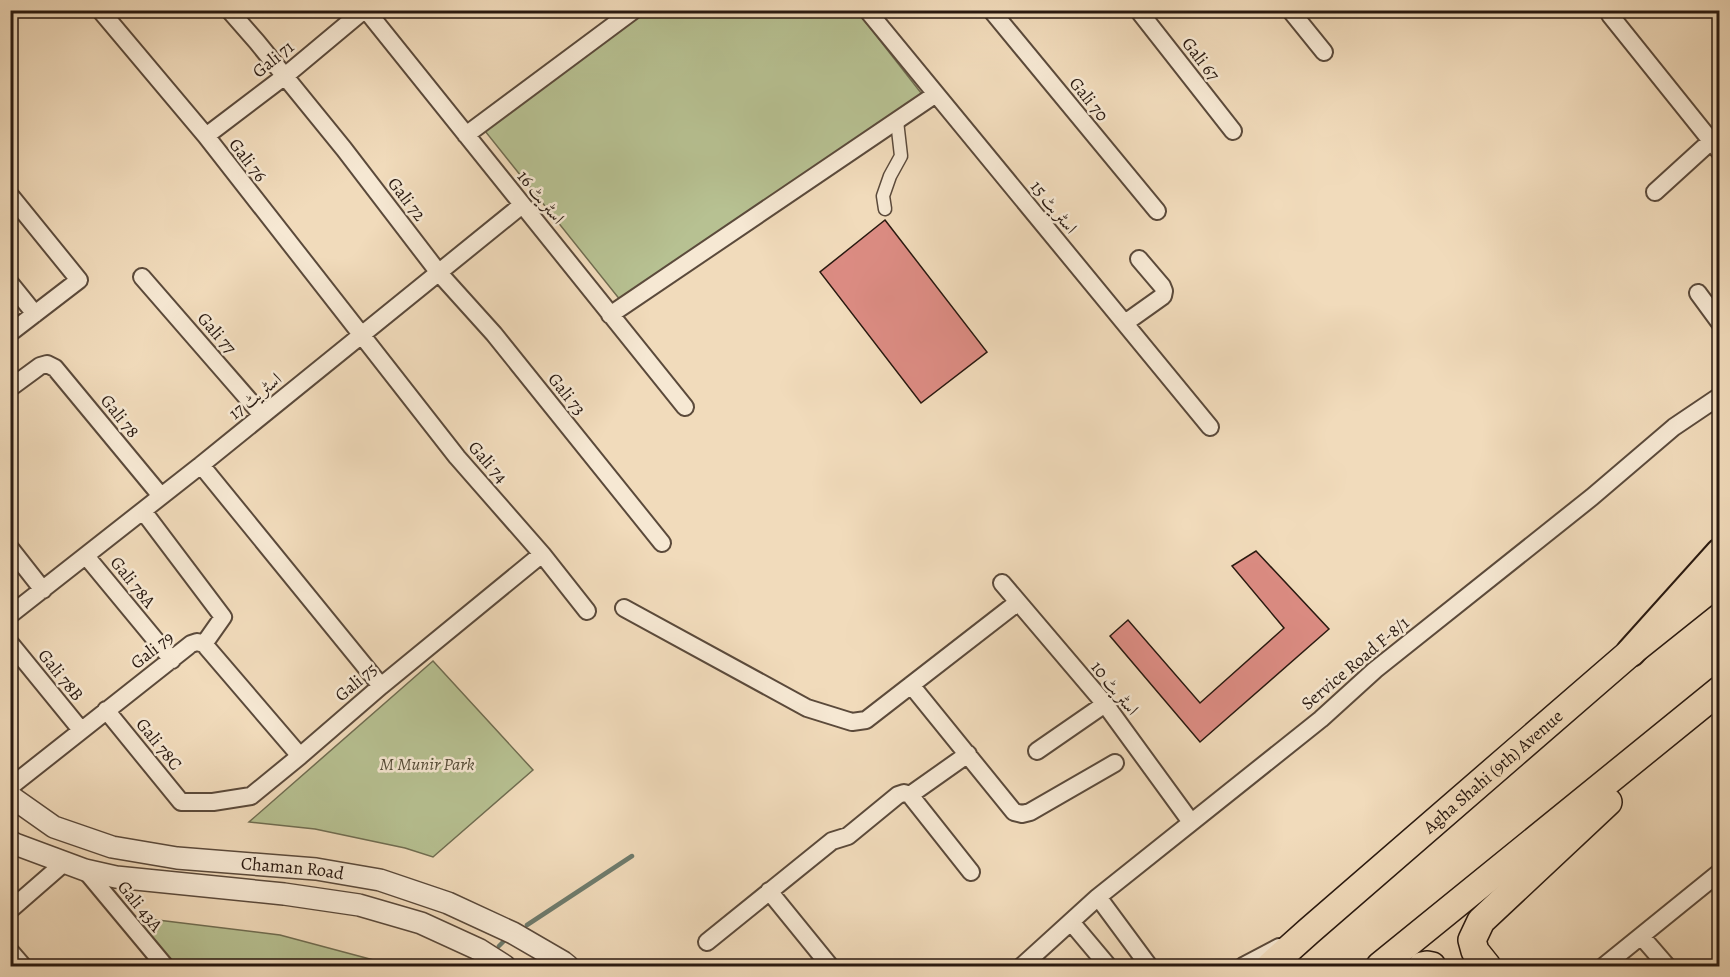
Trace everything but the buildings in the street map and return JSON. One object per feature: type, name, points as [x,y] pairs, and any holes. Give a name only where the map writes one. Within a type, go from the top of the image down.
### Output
[{"type":"highway","points":[[1631,652],[1719,553]]},
{"type":"main road","name":"Agha Shahi (9th) Avenue","points":[[1270,966],[1631,652],[1719,581]]},
{"type":"main road","points":[[1380,966],[1719,690]]},
{"type":"main road","points":[[1481,959],[1472,939],[1481,921],[1632,780],[1668,733]]},
{"type":"main road","points":[[1422,966],[1427,964],[1431,966]]},
{"type":"street","name":"Gali 76","points":[[100,10],[206,136],[362,336]]},
{"type":"street","points":[[229,10],[285,76]]},
{"type":"street","name":"Gali 71","points":[[206,136],[285,76],[365,10]]},
{"type":"street","name":"اسٹریٹ 16","points":[[365,10],[685,407]]},
{"type":"street","points":[[466,135],[634,10]]},
{"type":"street","name":"اسٹریٹ 15","points":[[867,10],[1210,427]]},
{"type":"street","name":"Gali 70","points":[[991,10],[1157,211]]},
{"type":"street","name":"Gali 67","points":[[1138,10],[1233,131]]},
{"type":"street","points":[[1290,10],[1324,52]]},
{"type":"street","points":[[1610,15],[1715,147],[1655,192]]},
{"type":"street","name":"Gali 72","points":[[285,76],[439,273]]},
{"type":"street","points":[[610,315],[936,94]]},
{"type":"street","points":[[885,209],[883,196],[890,176],[901,156],[897,121]]},
{"type":"street","points":[[10,195],[79,280],[10,333]]},
{"type":"street","name":"اسٹریٹ 17","points":[[10,615],[201,465],[522,205]]},
{"type":"street","points":[[1125,323],[1163,296],[1162,286],[1138,259]]},
{"type":"street","name":"Gali 73","points":[[439,273],[494,334],[662,543]]},
{"type":"street","name":"Gali 77","points":[[142,277],[262,415]]},
{"type":"street","points":[[10,283],[35,314]]},
{"type":"street","points":[[1698,293],[1719,323]]},
{"type":"street","name":"Gali 74","points":[[362,336],[457,457],[542,554],[587,611]]},
{"type":"street","name":"Gali 78","points":[[10,388],[40,366],[48,364],[55,368],[161,496]]},
{"type":"street","name":"Service Road F-8/1","points":[[1022,966],[1098,897],[1321,718],[1375,670],[1592,497],[1674,427],[1719,396]]},
{"type":"street","points":[[201,465],[381,686]]},
{"type":"street","points":[[143,511],[223,617],[204,644]]},
{"type":"street","points":[[10,548],[43,590]]},
{"type":"street","name":"Gali 75","points":[[181,802],[213,802],[251,795],[542,554]]},
{"type":"street","name":"Gali 78A","points":[[86,556],[172,660]]},
{"type":"street","name":"اسٹریٹ 10","points":[[1002,583],[1105,704],[1191,822]]},
{"type":"street","points":[[624,608],[807,708],[852,722],[866,720],[1018,602]]},
{"type":"street","name":"Gali 79","points":[[10,787],[191,644],[197,642],[204,644],[300,756]]},
{"type":"street","name":"Gali 78B","points":[[10,643],[81,730]]},
{"type":"street","points":[[911,685],[1014,812],[1022,814],[1030,812],[1115,763]]},
{"type":"street","points":[[1037,752],[1105,704]]},
{"type":"street","name":"Gali 78C","points":[[106,710],[181,802]]},
{"type":"street","points":[[910,795],[968,754]]},
{"type":"street","points":[[707,942],[832,841],[848,836],[898,795],[910,795],[971,872]]},
{"type":"street","name":"Chaman Road","points":[[10,796],[54,827],[112,847],[177,858],[316,869],[380,880],[448,903],[513,933],[568,966]]},
{"type":"street","name":"Chaman Road","points":[[10,841],[64,863],[116,877],[284,894],[359,905],[421,924],[480,950],[505,966]]},
{"type":"street","points":[[10,910],[64,863]]},
{"type":"street","name":"Gali 43A","points":[[85,870],[165,966]]},
{"type":"street","points":[[1604,966],[1719,872]]},
{"type":"street","points":[[769,891],[830,966]]},
{"type":"street","points":[[1098,897],[1149,966]]},
{"type":"street","points":[[1071,922],[1108,966]]},
{"type":"street","points":[[1243,966],[1309,931]]},
{"type":"street","points":[[1641,936],[1667,966]]},
{"type":"street","points":[[10,951],[23,966]]},
{"type":"green space","points":[[645,11],[857,11],[925,98],[621,301],[485,131]]},
{"type":"green space","name":"M Munir Park","points":[[433,661],[533,770],[433,857],[405,848],[315,829],[249,822]]},
{"type":"green space","points":[[133,917],[280,935],[396,966],[169,966]]},
{"type":"waterway","points":[[527,925],[632,856]]},
{"type":"waterway","points":[[499,946],[503,942]]},
{"type":"waterway","points":[[471,966],[475,963]]}]
